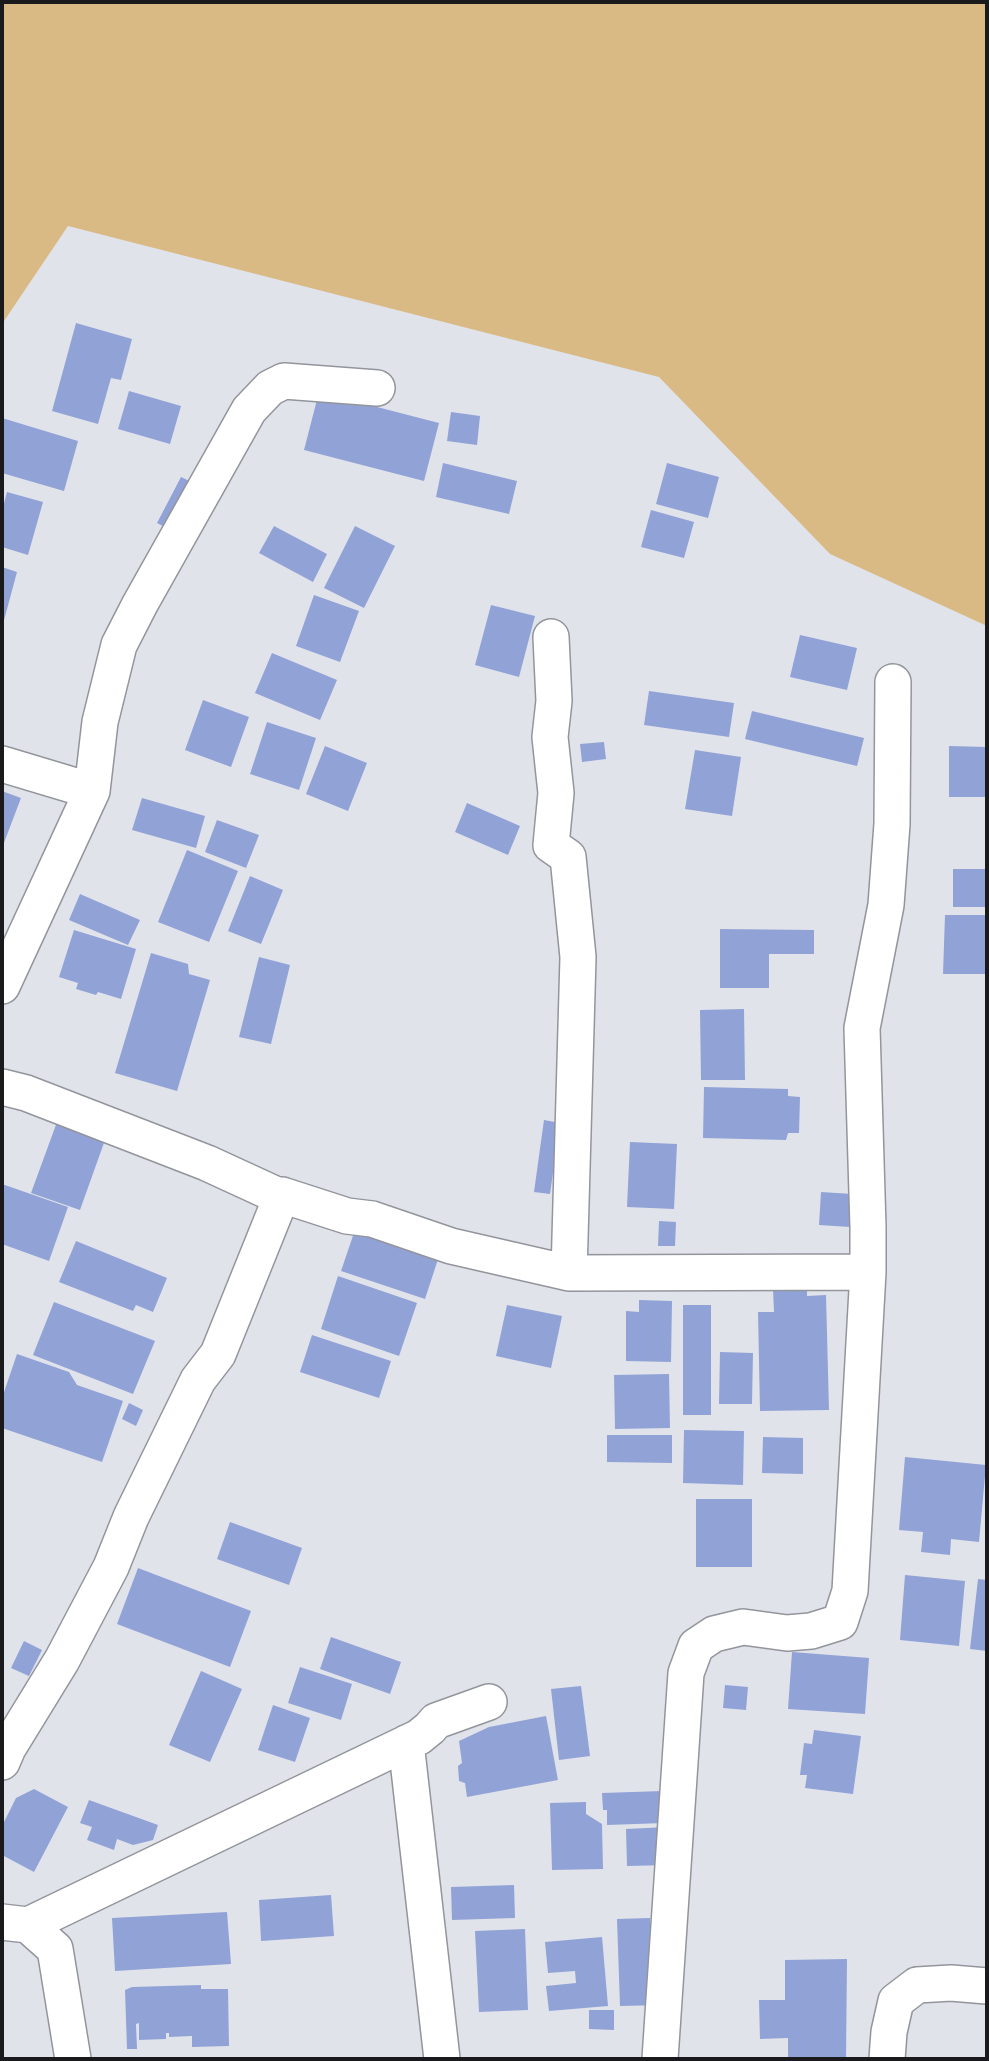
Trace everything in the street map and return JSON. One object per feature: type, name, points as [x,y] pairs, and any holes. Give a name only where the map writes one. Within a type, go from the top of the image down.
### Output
[{"type":"street","points":[[2,986],[92,791],[100,722],[119,645],[249,410],[270,388],[285,381],[377,388]]},
{"type":"street","points":[[551,637],[554,701],[550,737],[556,793],[551,845],[568,857],[578,957],[569,1273]]},
{"type":"street","points":[[660,2059],[686,1673],[696,1646],[714,1634],[743,1627],[787,1633],[811,1631],[840,1622],[850,1591],[868,1272],[862,1028],[886,905],[892,824],[893,682]]},
{"type":"street","points":[[2,765],[92,791]]},
{"type":"street","points":[[2,1087],[26,1093],[195,1158],[281,1197],[282,1195],[347,1216],[372,1219],[451,1247],[569,1273],[868,1272]]},
{"type":"street","points":[[2,1762],[62,1660],[111,1567],[131,1517],[198,1380],[218,1354],[282,1195]]},
{"type":"street","points":[[15,1924],[419,1737],[436,1721],[489,1702]]},
{"type":"street","points":[[406,1743],[442,2059]]},
{"type":"street","points":[[15,1924],[55,1949],[73,2059]]},
{"type":"street","points":[[887,2059],[889,2032],[896,2001],[917,1985],[951,1983],[987,1986]]},
{"type":"shaded area","points":[[2,2],[987,2],[987,626],[830,554],[659,377],[68,226],[2,324]]},
{"type":"building","points":[[76,323],[132,339],[121,380],[111,378],[98,424],[52,411]]},
{"type":"building","points":[[129,391],[181,406],[170,444],[118,429]]},
{"type":"building","points":[[319,392],[439,423],[424,481],[304,450]]},
{"type":"building","points":[[451,412],[480,416],[477,445],[447,441]]},
{"type":"building","points":[[2,418],[78,441],[64,491],[2,473]]},
{"type":"building","points":[[443,463],[517,481],[509,514],[436,497]]},
{"type":"building","points":[[667,463],[719,477],[708,518],[656,504]]},
{"type":"building","points":[[181,477],[202,487],[178,534],[157,523]]},
{"type":"building","points":[[7,492],[43,502],[28,555],[2,547],[2,511]]},
{"type":"building","points":[[651,510],[694,522],[684,558],[641,547]]},
{"type":"building","points":[[274,526],[327,554],[313,582],[259,553]]},
{"type":"building","points":[[355,526],[395,546],[364,608],[324,588]]},
{"type":"building","points":[[2,567],[17,572],[3,624],[2,624]]},
{"type":"building","points":[[314,595],[359,611],[340,662],[296,646]]},
{"type":"building","points":[[491,605],[535,616],[519,677],[475,665]]},
{"type":"building","points":[[800,635],[857,648],[847,690],[790,677]]},
{"type":"building","points":[[272,653],[337,680],[320,720],[255,693]]},
{"type":"building","points":[[649,691],[734,703],[729,737],[644,725]]},
{"type":"building","points":[[203,700],[249,717],[231,767],[185,750]]},
{"type":"building","points":[[752,711],[864,738],[857,766],[745,739]]},
{"type":"building","points":[[267,722],[316,738],[299,790],[250,774]]},
{"type":"building","points":[[604,742],[606,759],[582,762],[580,744]]},
{"type":"building","points":[[325,746],[367,763],[348,811],[306,794]]},
{"type":"building","points":[[949,746],[987,747],[987,797],[949,797]]},
{"type":"building","points":[[695,750],[741,757],[732,816],[685,809]]},
{"type":"building","points":[[2,791],[21,798],[2,848]]},
{"type":"building","points":[[142,798],[205,816],[196,848],[132,830]]},
{"type":"building","points":[[467,803],[520,826],[508,855],[455,832]]},
{"type":"building","points":[[217,820],[259,835],[246,868],[205,852]]},
{"type":"building","points":[[187,850],[238,871],[209,942],[158,922]]},
{"type":"building","points":[[953,869],[987,869],[987,907],[953,907]]},
{"type":"building","points":[[250,876],[283,890],[261,944],[228,931]]},
{"type":"building","points":[[80,894],[140,920],[128,945],[69,920]]},
{"type":"building","points":[[945,915],[987,915],[987,974],[943,974]]},
{"type":"building","points":[[720,929],[814,930],[814,954],[769,954],[769,988],[720,988]]},
{"type":"building","points":[[74,930],[136,949],[121,999],[76,989],[78,983],[59,977]]},
{"type":"building","points":[[151,953],[188,964],[189,974],[210,980],[177,1091],[115,1073]]},
{"type":"building","points":[[259,957],[290,965],[271,1044],[239,1037]]},
{"type":"building","points":[[744,1009],[745,1080],[701,1080],[700,1010]]},
{"type":"building","points":[[704,1087],[788,1089],[788,1096],[800,1097],[799,1133],[788,1133],[786,1140],[703,1138]]},
{"type":"building","points":[[544,1120],[560,1123],[550,1194],[534,1192]]},
{"type":"building","points":[[57,1122],[105,1140],[80,1210],[31,1193]]},
{"type":"building","points":[[630,1142],[677,1144],[674,1209],[627,1207]]},
{"type":"building","points":[[2,1184],[68,1207],[49,1261],[2,1244]]},
{"type":"building","points":[[821,1192],[852,1194],[850,1227],[819,1225]]},
{"type":"building","points":[[358,1221],[441,1250],[425,1299],[341,1271]]},
{"type":"building","points":[[659,1221],[676,1222],[675,1246],[658,1246]]},
{"type":"building","points":[[76,1241],[167,1278],[153,1312],[136,1305],[133,1311],[59,1282]]},
{"type":"building","points":[[338,1276],[417,1303],[399,1356],[321,1329]]},
{"type":"building","points":[[807,1288],[807,1296],[826,1295],[829,1410],[760,1411],[758,1312],[774,1312],[773,1289]]},
{"type":"building","points":[[639,1300],[672,1301],[671,1362],[626,1361],[626,1311],[639,1312]]},
{"type":"building","points":[[54,1302],[155,1341],[133,1394],[33,1355]]},
{"type":"building","points":[[507,1305],[562,1316],[551,1368],[496,1356]]},
{"type":"building","points":[[683,1305],[711,1305],[711,1415],[683,1415]]},
{"type":"building","points":[[312,1335],[391,1361],[379,1398],[300,1372]]},
{"type":"building","points":[[720,1352],[753,1353],[752,1404],[719,1404]]},
{"type":"building","points":[[17,1354],[69,1372],[77,1385],[123,1401],[102,1462],[2,1428],[2,1398]]},
{"type":"building","points":[[669,1374],[670,1428],[615,1429],[614,1375]]},
{"type":"building","points":[[129,1403],[143,1410],[136,1426],[122,1419]]},
{"type":"building","points":[[684,1430],[744,1431],[743,1485],[683,1483]]},
{"type":"building","points":[[607,1435],[672,1435],[672,1463],[607,1462]]},
{"type":"building","points":[[763,1437],[803,1438],[803,1474],[762,1473]]},
{"type":"building","points":[[905,1457],[986,1465],[979,1542],[951,1539],[950,1555],[921,1552],[923,1532],[899,1530]]},
{"type":"building","points":[[696,1499],[752,1499],[752,1567],[696,1567]]},
{"type":"building","points":[[230,1522],[302,1548],[289,1585],[217,1559]]},
{"type":"building","points":[[138,1568],[251,1611],[230,1667],[117,1624]]},
{"type":"building","points":[[905,1575],[965,1581],[959,1646],[900,1640]]},
{"type":"building","points":[[978,1579],[987,1580],[987,1651],[970,1649]]},
{"type":"building","points":[[331,1637],[401,1662],[390,1694],[320,1669]]},
{"type":"building","points":[[24,1641],[42,1650],[29,1676],[11,1668]]},
{"type":"building","points":[[792,1652],[869,1658],[865,1714],[788,1709]]},
{"type":"building","points":[[300,1667],[352,1684],[341,1720],[288,1703]]},
{"type":"building","points":[[201,1671],[242,1689],[210,1762],[169,1745]]},
{"type":"building","points":[[725,1685],[748,1687],[746,1710],[723,1708]]},
{"type":"building","points":[[581,1686],[590,1756],[559,1760],[551,1689]]},
{"type":"building","points":[[273,1705],[310,1718],[295,1762],[258,1750]]},
{"type":"building","points":[[546,1716],[558,1780],[467,1797],[465,1783],[459,1781],[458,1766],[462,1763],[459,1741],[489,1727]]},
{"type":"building","points":[[814,1730],[861,1736],[853,1794],[805,1788],[807,1775],[800,1775],[804,1743],[812,1744]]},
{"type":"building","points":[[34,1789],[68,1807],[34,1872],[2,1855],[2,1826],[16,1798]]},
{"type":"building","points":[[663,1791],[664,1823],[607,1825],[607,1810],[603,1810],[602,1793]]},
{"type":"building","points":[[89,1800],[158,1825],[153,1840],[133,1845],[117,1839],[114,1850],[87,1840],[92,1827],[80,1823]]},
{"type":"building","points":[[586,1802],[586,1814],[602,1824],[603,1869],[552,1870],[550,1803]]},
{"type":"building","points":[[667,1827],[668,1865],[627,1866],[626,1829]]},
{"type":"building","points":[[514,1885],[515,1918],[452,1920],[451,1887]]},
{"type":"building","points":[[331,1895],[334,1936],[261,1941],[259,1900]]},
{"type":"building","points":[[227,1912],[231,1964],[115,1971],[112,1918]]},
{"type":"building","points":[[650,1918],[650,1941],[659,1941],[661,2005],[620,2006],[617,1919]]},
{"type":"building","points":[[525,1929],[528,2010],[479,2012],[475,1931]]},
{"type":"building","points":[[602,1937],[608,2006],[549,2011],[546,1986],[576,1983],[575,1971],[548,1973],[545,1942]]},
{"type":"building","points":[[847,1959],[846,2059],[788,2059],[788,2038],[760,2039],[759,2000],[785,2000],[785,1960]]},
{"type":"building","points":[[201,1985],[201,1989],[228,1989],[229,2046],[192,2047],[192,2036],[169,2037],[169,2033],[166,2033],[166,2039],[139,2040],[139,2023],[136,2024],[137,2049],[127,2049],[125,1990],[132,1987]]},
{"type":"building","points":[[589,2010],[614,2010],[614,2030],[589,2029]]}]
